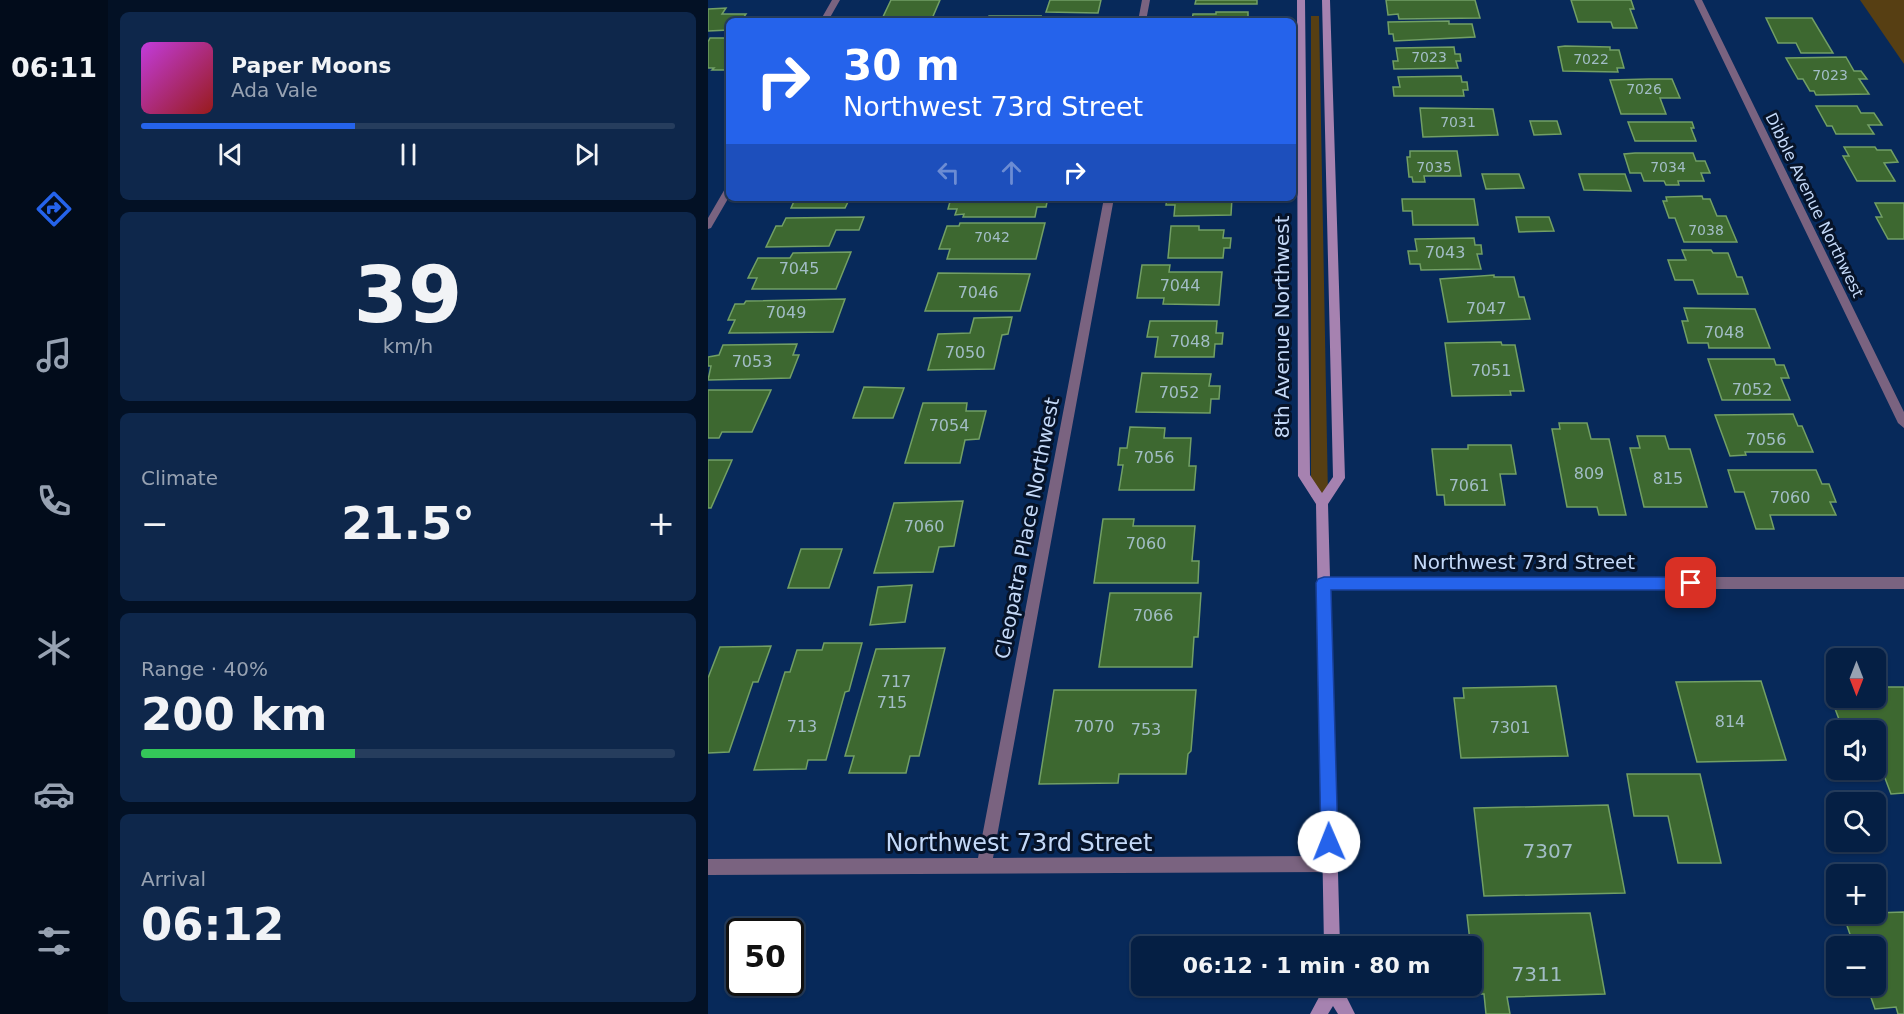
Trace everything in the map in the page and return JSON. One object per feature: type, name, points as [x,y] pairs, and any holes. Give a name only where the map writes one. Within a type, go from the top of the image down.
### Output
[{"type":"main road","name":"8th Avenue Northwest","points":[[1301,0],[1304,476],[1322,503]]},
{"type":"main road","points":[[1326,0],[1339,478],[1322,503],[1332,936]]},
{"type":"main road","points":[[1318,1014],[1328,996]]},
{"type":"main road","points":[[1337,996],[1347,1014]]},
{"type":"street","points":[[826,18],[836,0]]},
{"type":"street","points":[[1143,18],[1146,0]]},
{"type":"street","name":"Dibble Avenue Northwest","points":[[1698,0],[1904,423]]},
{"type":"street","points":[[708,226],[726,194]]},
{"type":"street","name":"Cleopatra Place Northwest","points":[[984,865],[1108,201]]},
{"type":"street","name":"Northwest 73rd Street","points":[[1324,583],[1904,583]]},
{"type":"street","name":"Northwest 73rd Street","points":[[708,867],[1330,864]]},
{"type":"shaded area","points":[[1860,0],[1904,0],[1904,64]]},
{"type":"shaded area","points":[[1311,16],[1319,16],[1328,497],[1311,497]]},
{"type":"building","points":[[891,0],[940,0],[932,18],[882,18]]},
{"type":"building","points":[[1050,0],[1101,0],[1098,13],[1046,12]]},
{"type":"building","points":[[1196,0],[1257,0],[1257,4],[1195,4]]},
{"type":"building","points":[[1386,0],[1475,0],[1480,18],[1399,19],[1398,14],[1388,15]]},
{"type":"building","points":[[1571,0],[1631,0],[1634,9],[1630,9],[1637,28],[1613,28],[1611,22],[1578,22]]},
{"type":"building","points":[[726,8],[722,14],[746,14],[743,18],[726,18],[726,30],[708,31],[708,9]]},
{"type":"building","points":[[1216,12],[1248,12],[1248,18],[1192,18],[1193,14],[1216,14]]},
{"type":"building","points":[[989,16],[1041,16],[1040,18],[989,18]]},
{"type":"building","points":[[1766,18],[1812,18],[1833,53],[1801,53],[1796,43],[1778,43]]},
{"type":"building","points":[[1449,21],[1449,24],[1472,24],[1475,37],[1394,41],[1393,34],[1389,34],[1388,22]]},
{"type":"building","points":[[710,38],[726,38],[726,70],[708,68]]},
{"type":"building","points":[[1454,47],[1455,54],[1460,54],[1461,61],[1456,61],[1458,68],[1394,69],[1393,61],[1398,61],[1396,48]]},
{"type":"building","points":[[1558,47],[1610,47],[1610,50],[1619,50],[1624,68],[1617,68],[1618,72],[1563,71]]},
{"type":"building","points":[[1846,57],[1854,71],[1861,71],[1867,79],[1859,79],[1869,94],[1816,95],[1814,91],[1810,91],[1803,79],[1798,79],[1786,58]]},
{"type":"building","points":[[1461,76],[1462,82],[1467,82],[1468,90],[1463,90],[1464,96],[1394,96],[1393,87],[1400,87],[1398,77]]},
{"type":"building","points":[[1672,79],[1680,98],[1660,98],[1666,114],[1621,114],[1610,80]]},
{"type":"building","points":[[1816,106],[1857,106],[1861,113],[1874,113],[1882,125],[1868,125],[1874,134],[1836,134],[1832,126],[1827,126]]},
{"type":"building","points":[[1420,108],[1493,109],[1498,135],[1423,137]]},
{"type":"building","points":[[1530,121],[1557,121],[1561,134],[1534,135]]},
{"type":"building","points":[[1628,122],[1692,122],[1694,128],[1691,128],[1696,141],[1635,141]]},
{"type":"building","points":[[1844,147],[1875,147],[1877,150],[1891,150],[1898,162],[1884,163],[1895,181],[1857,181],[1843,156],[1849,156]]},
{"type":"building","points":[[1410,151],[1457,151],[1461,176],[1424,176],[1425,182],[1413,182],[1412,177],[1409,177],[1407,157],[1410,157]]},
{"type":"building","points":[[1693,153],[1696,161],[1705,161],[1710,173],[1701,173],[1704,181],[1678,181],[1679,185],[1666,185],[1664,181],[1644,181],[1641,173],[1630,173],[1624,154]]},
{"type":"building","points":[[1482,174],[1519,174],[1524,188],[1486,189]]},
{"type":"building","points":[[1579,174],[1625,174],[1631,191],[1584,190]]},
{"type":"building","points":[[1702,196],[1703,199],[1710,199],[1717,216],[1726,216],[1737,242],[1684,242],[1675,218],[1669,218],[1663,201],[1667,201],[1666,197]]},
{"type":"building","points":[[1402,199],[1474,199],[1478,225],[1413,225],[1412,211],[1403,211]]},
{"type":"building","points":[[794,201],[848,201],[845,208],[791,208]]},
{"type":"building","points":[[950,201],[1047,201],[1046,207],[1037,207],[1035,217],[963,217],[964,214],[955,215],[957,209],[948,209]]},
{"type":"building","points":[[1167,201],[1232,201],[1231,215],[1174,216],[1175,205],[1166,205]]},
{"type":"building","points":[[1875,203],[1904,203],[1904,239],[1888,239],[1876,217],[1882,217]]},
{"type":"building","points":[[864,217],[859,230],[836,230],[829,246],[766,247],[776,226],[782,226],[786,218]]},
{"type":"building","points":[[1516,217],[1549,217],[1554,231],[1519,232]]},
{"type":"building","points":[[960,223],[1045,223],[1036,259],[947,259],[950,249],[939,249],[947,226],[959,226]]},
{"type":"building","points":[[1171,226],[1199,226],[1199,230],[1224,230],[1223,238],[1231,238],[1230,248],[1224,248],[1223,258],[1168,258]]},
{"type":"building","points":[[1474,238],[1475,245],[1481,245],[1482,254],[1477,254],[1481,269],[1421,270],[1420,264],[1410,264],[1408,251],[1417,251],[1415,239]]},
{"type":"building","points":[[1682,250],[1711,250],[1713,253],[1728,253],[1737,277],[1742,277],[1748,294],[1698,294],[1693,280],[1675,280],[1668,260],[1686,260]]},
{"type":"building","points":[[851,252],[836,289],[752,289],[757,278],[748,278],[758,258],[790,258],[793,253]]},
{"type":"building","points":[[1142,265],[1170,265],[1169,272],[1222,272],[1219,305],[1163,304],[1164,298],[1137,298]]},
{"type":"building","points":[[938,273],[1030,274],[1020,311],[925,311]]},
{"type":"building","points":[[1494,275],[1494,277],[1514,277],[1519,297],[1524,297],[1530,319],[1448,322],[1440,279]]},
{"type":"building","points":[[845,299],[833,332],[729,333],[735,320],[728,320],[735,304],[744,304],[746,301]]},
{"type":"building","points":[[1684,308],[1755,309],[1770,348],[1709,348],[1708,343],[1688,343],[1682,321],[1688,321]]},
{"type":"building","points":[[1012,317],[1008,334],[1002,335],[994,369],[928,370],[938,334],[970,333],[974,318]]},
{"type":"building","points":[[1150,321],[1217,321],[1216,333],[1223,333],[1222,344],[1215,344],[1214,357],[1155,357],[1158,337],[1147,337]]},
{"type":"building","points":[[1501,342],[1502,345],[1515,345],[1524,391],[1510,391],[1511,395],[1452,396],[1445,343]]},
{"type":"building","points":[[797,344],[793,355],[799,355],[790,378],[708,380],[711,366],[708,366],[708,357],[719,355],[723,345]]},
{"type":"building","points":[[1708,359],[1774,359],[1776,365],[1784,365],[1789,378],[1781,378],[1790,400],[1722,400]]},
{"type":"building","points":[[1142,373],[1211,374],[1209,386],[1220,386],[1219,399],[1211,399],[1210,413],[1136,412]]},
{"type":"building","points":[[864,387],[904,388],[893,418],[853,418]]},
{"type":"building","points":[[708,390],[771,390],[752,432],[722,432],[719,438],[708,438]]},
{"type":"building","points":[[923,403],[967,403],[966,411],[986,411],[979,439],[965,440],[960,463],[905,463]]},
{"type":"building","points":[[1793,414],[1798,426],[1802,426],[1813,452],[1745,452],[1746,455],[1730,456],[1715,415]]},
{"type":"building","points":[[1559,423],[1587,423],[1591,439],[1609,439],[1626,515],[1599,515],[1597,507],[1567,507],[1552,429],[1560,429]]},
{"type":"building","points":[[1130,427],[1165,428],[1164,438],[1191,438],[1189,466],[1196,466],[1194,490],[1119,490],[1123,465],[1118,465],[1120,448],[1127,448]]},
{"type":"building","points":[[1637,436],[1665,436],[1669,449],[1690,449],[1707,507],[1644,507],[1630,448],[1640,448]]},
{"type":"building","points":[[1468,445],[1511,445],[1516,474],[1500,474],[1505,505],[1445,505],[1444,495],[1437,495],[1432,449],[1468,449]]},
{"type":"building","points":[[708,460],[732,460],[711,508],[708,508]]},
{"type":"building","points":[[1728,470],[1816,470],[1822,484],[1829,484],[1836,502],[1830,502],[1836,515],[1770,515],[1774,529],[1756,529],[1744,492],[1735,492]]},
{"type":"building","points":[[963,501],[954,546],[939,547],[933,572],[874,573],[894,503]]},
{"type":"building","points":[[1103,519],[1134,519],[1133,526],[1195,526],[1192,561],[1199,561],[1198,583],[1094,583]]},
{"type":"building","points":[[801,549],[842,549],[829,588],[788,588]]},
{"type":"building","points":[[912,585],[905,622],[870,625],[878,587]]},
{"type":"building","points":[[1110,593],[1201,593],[1198,637],[1194,637],[1192,667],[1099,667]]},
{"type":"building","points":[[824,643],[862,643],[849,691],[845,692],[826,760],[808,760],[806,769],[754,770],[785,672],[790,672],[797,650],[822,650]]},
{"type":"building","points":[[771,646],[758,682],[753,682],[729,752],[708,753],[708,678],[720,647]]},
{"type":"building","points":[[945,648],[919,756],[910,756],[906,773],[849,773],[854,756],[845,756],[876,649]]},
{"type":"building","points":[[1761,681],[1786,760],[1697,762],[1676,682]]},
{"type":"building","points":[[1556,686],[1568,756],[1461,758],[1454,698],[1464,698],[1463,688]]},
{"type":"building","points":[[1886,687],[1904,687],[1904,793],[1891,794],[1886,780],[1886,720],[1839,720],[1835,708],[1886,708]]},
{"type":"building","points":[[1054,690],[1196,690],[1191,751],[1188,754],[1186,774],[1119,774],[1118,783],[1039,784]]},
{"type":"building","points":[[1627,774],[1700,774],[1721,863],[1678,863],[1668,816],[1634,816]]},
{"type":"building","points":[[1608,805],[1625,893],[1484,896],[1474,808]]},
{"type":"building","points":[[1904,912],[1904,1014],[1898,1014],[1896,1007],[1875,1009],[1870,996],[1886,996],[1886,936],[1851,936],[1846,924],[1886,924],[1886,913]]},
{"type":"building","points":[[1590,913],[1605,994],[1507,997],[1510,1014],[1486,1014],[1484,994],[1482,994],[1482,936],[1469,936],[1467,915]]},
{"type":"route","points":[[1329,842],[1324,583],[1691,583]]}]
